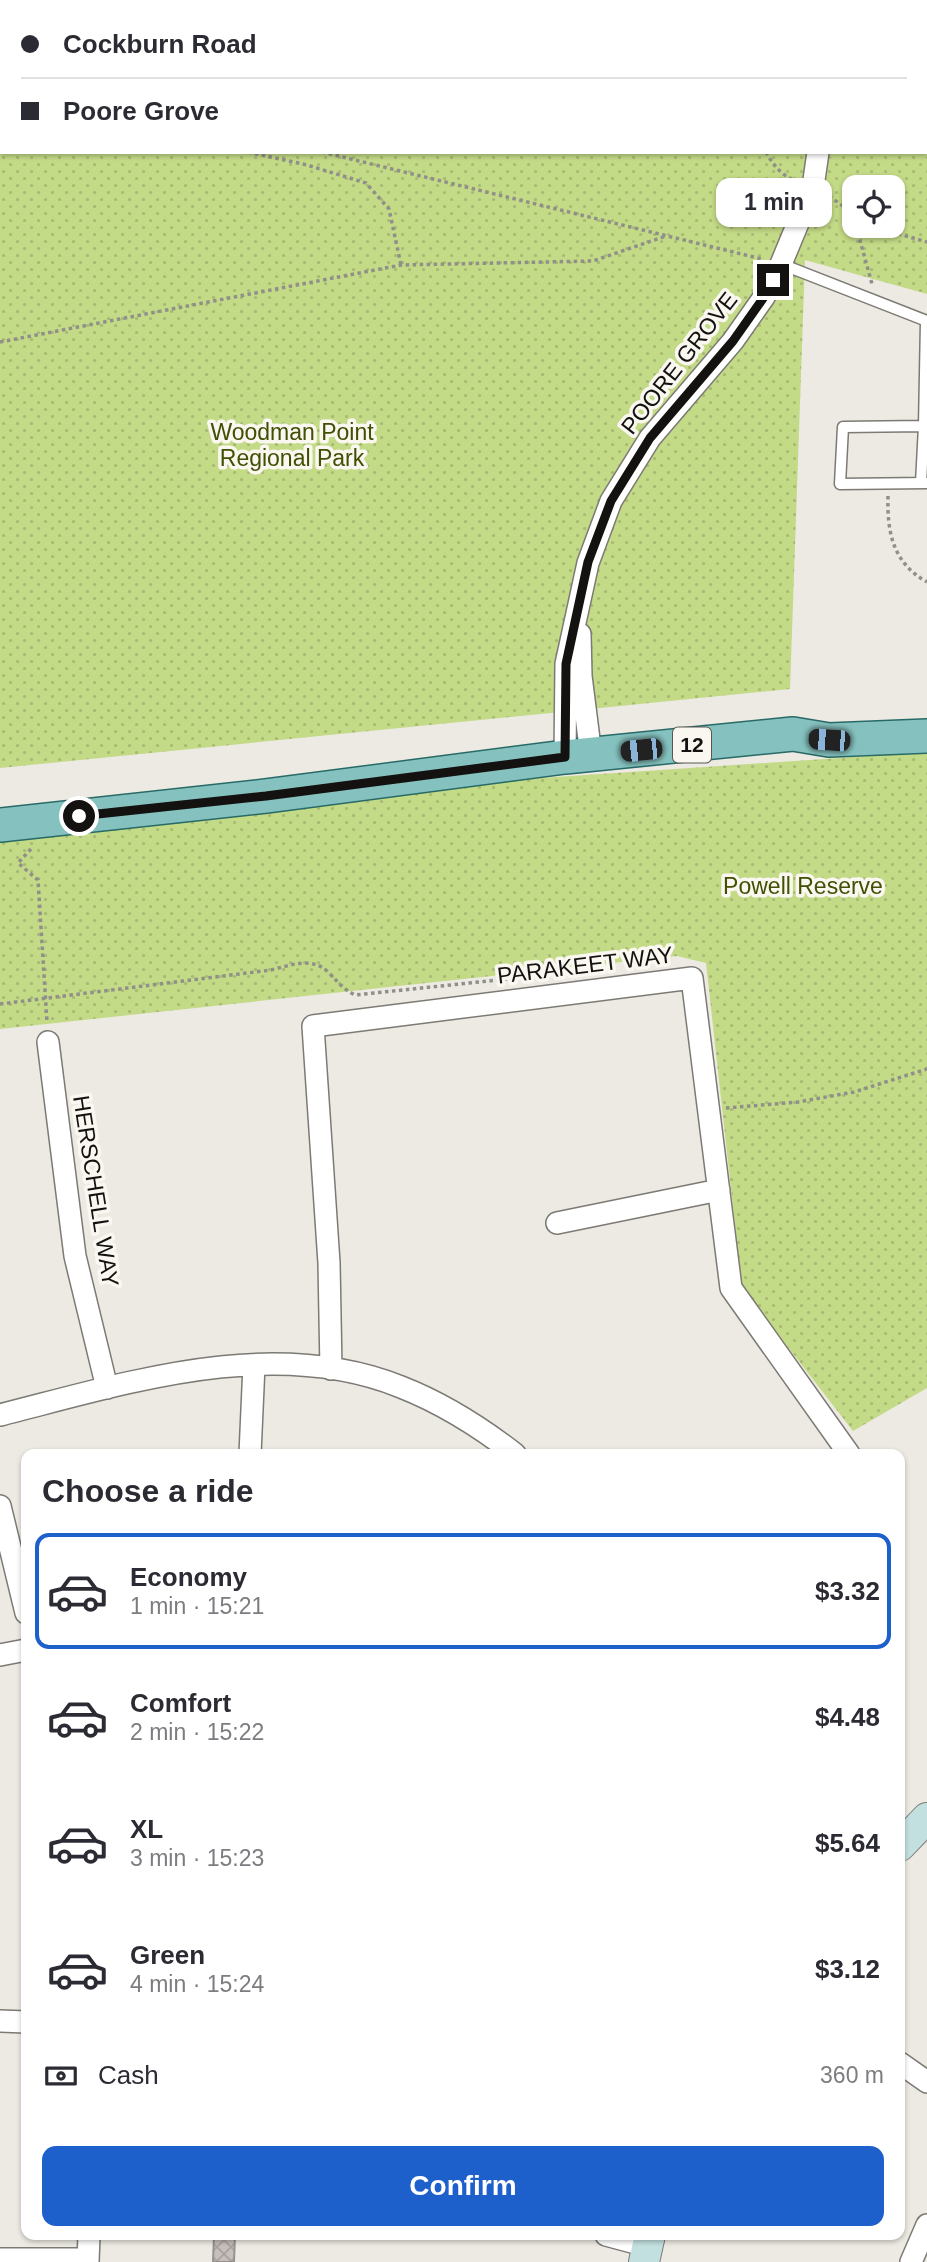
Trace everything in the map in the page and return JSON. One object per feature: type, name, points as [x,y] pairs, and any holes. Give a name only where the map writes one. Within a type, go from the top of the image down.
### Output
[{"type":"main road","name":"12","points":[[793,734],[804,727],[821,723],[927,716]]},
{"type":"main road","name":"12","points":[[0,825],[266,796],[578,756],[793,734],[829,740],[927,736]]},
{"type":"street","name":"POORE GROVE","points":[[578,756],[580,604],[588,562],[611,501],[650,438],[733,341],[764,297],[781,264],[813,187],[818,154]]},
{"type":"street","name":"PARAKEET WAY","points":[[331,1369],[329,1263],[313,1026],[692,978],[731,1288],[845,1449]]},
{"type":"street","name":"HERSCHELL WAY","points":[[48,1042],[75,1256],[107,1388]]},
{"type":"street","points":[[557,1223],[719,1190]]},
{"type":"street","points":[[250,1449],[254,1365]]},
{"type":"street","points":[[0,1415],[107,1388],[192,1371],[254,1365],[294,1365],[373,1377],[429,1399],[508,1449]]},
{"type":"street","points":[[0,1506],[21,1592]]},
{"type":"street","points":[[0,1655],[21,1651]]},
{"type":"street","points":[[905,1841],[927,1818]]},
{"type":"street","points":[[0,2021],[21,2022]]},
{"type":"street","points":[[905,2067],[927,2082]]},
{"type":"street","points":[[911,2262],[927,2225]]},
{"type":"street","points":[[0,2259],[88,2261],[89,2240]]},
{"type":"street","points":[[622,2240],[647,2248]]},
{"type":"lane","points":[[781,264],[926,321],[924,483],[840,484],[843,427],[924,426]]},
{"type":"path","points":[[257,154],[307,165],[366,183],[389,209],[401,265]]},
{"type":"path","points":[[330,154],[781,264]]},
{"type":"path","points":[[766,154],[773,165],[788,178],[813,187],[842,205]]},
{"type":"path","points":[[0,342],[401,265],[593,261],[666,236]]},
{"type":"path","points":[[905,236],[927,242]]},
{"type":"path","points":[[859,238],[876,300]]},
{"type":"path","points":[[889,484],[890,538],[912,574],[927,582]]},
{"type":"path","points":[[36,844],[18,863],[38,880],[48,1042]]},
{"type":"green space","name":"Woodman Point Regional Park","points":[[0,154],[927,154],[927,294],[805,260],[790,689],[0,768]]},
{"type":"green space","name":"Powell Reserve","points":[[927,752],[927,1388],[853,1431],[742,1288],[706,963],[677,956],[0,1029],[0,836],[497,781]]},
{"type":"building","points":[[214,2240],[235,2240],[234,2262],[213,2262]]},
{"type":"route","points":[[79,816],[266,796],[565,757],[566,664],[588,562],[611,501],[650,438],[733,341],[773,280]]}]
